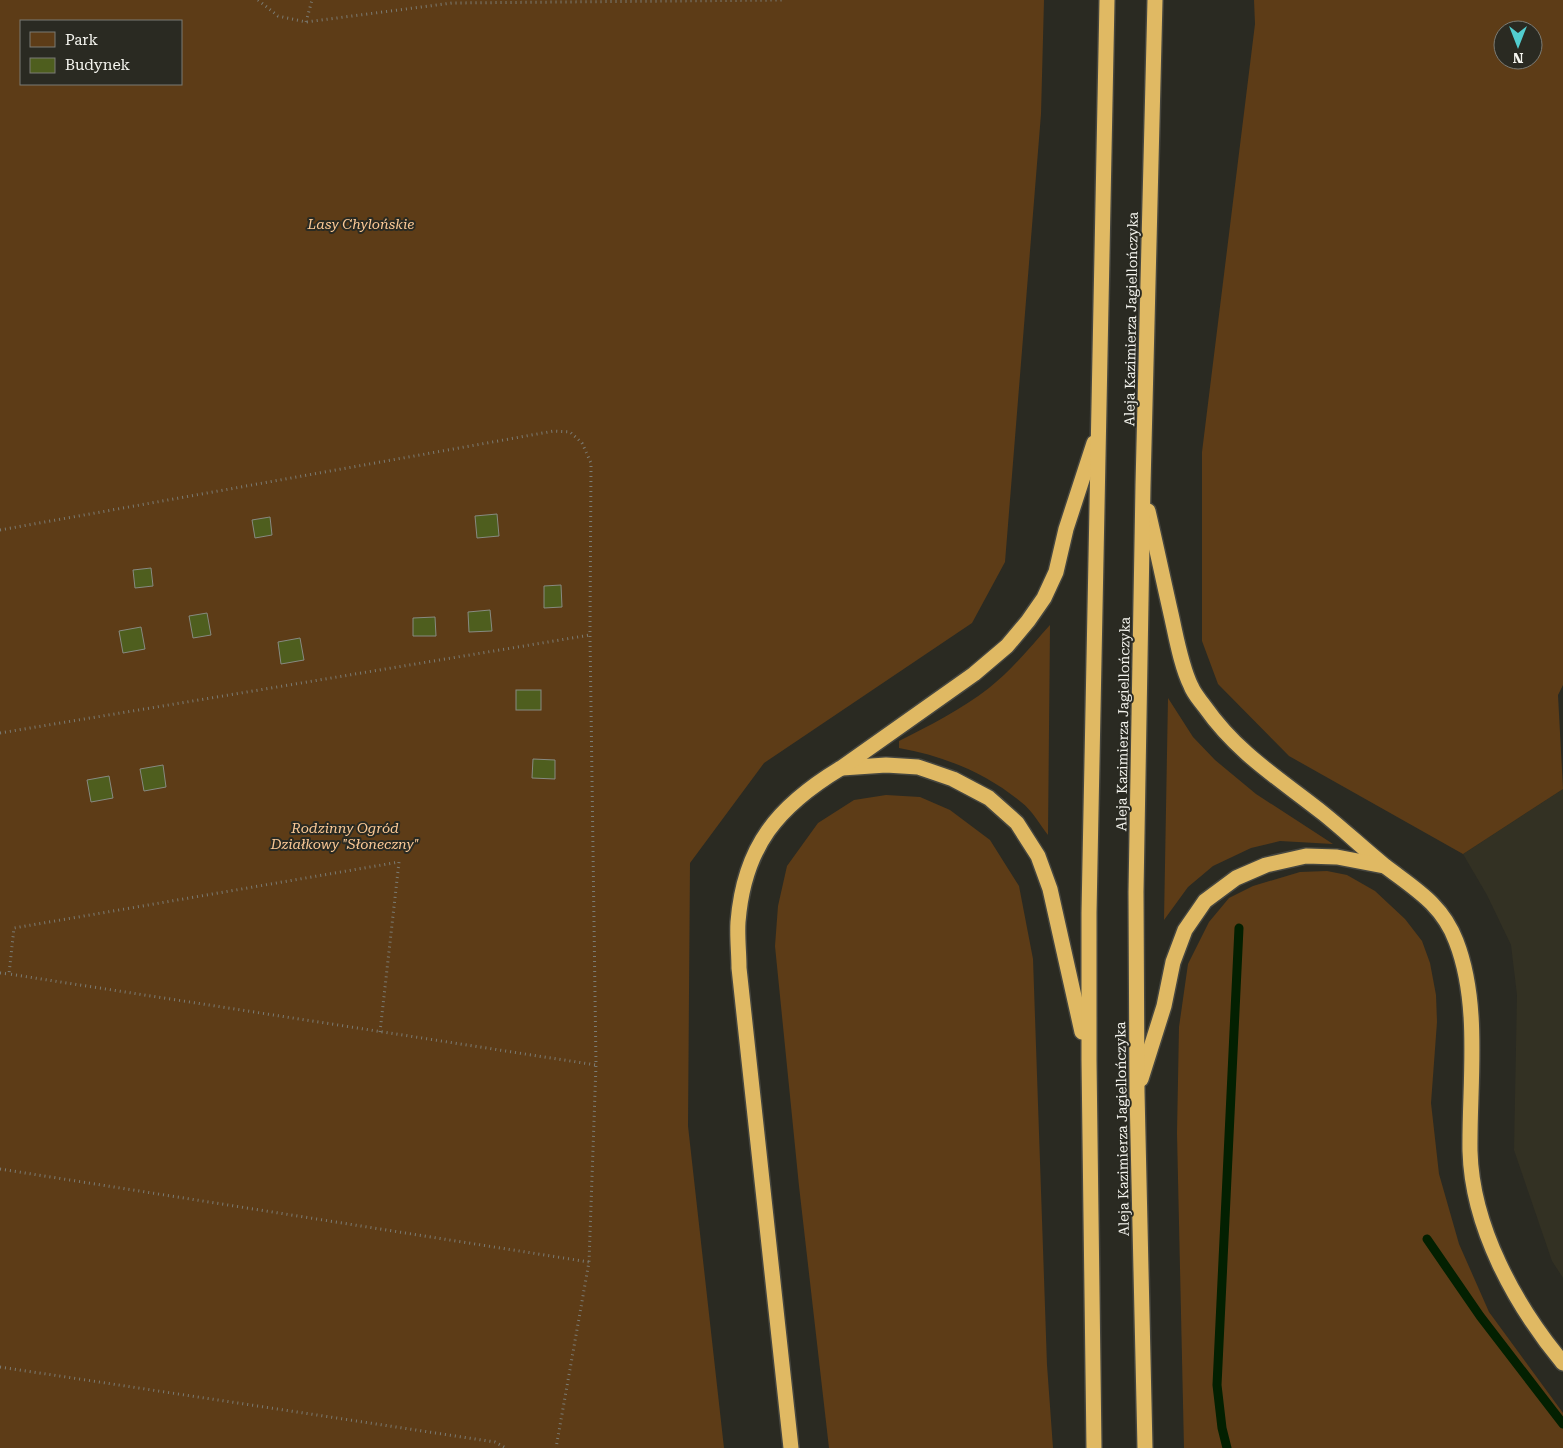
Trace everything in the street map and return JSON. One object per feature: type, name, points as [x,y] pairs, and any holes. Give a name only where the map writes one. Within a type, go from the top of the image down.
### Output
[{"type":"highway","points":[[1094,1448],[1088,1060],[1089,913],[1107,0]]},
{"type":"highway","name":"Aleja Kazimierza Jagiellończyka","points":[[1145,1448],[1137,1092],[1136,892],[1143,485],[1155,0]]},
{"type":"highway","points":[[791,1448],[739,968],[738,923],[747,871],[757,849],[770,828],[789,805],[820,781],[974,674],[1007,646],[1028,620],[1044,598],[1056,572],[1066,529],[1099,427]]},
{"type":"highway","points":[[1143,485],[1176,639],[1191,687],[1217,725],[1248,757],[1324,814],[1386,866],[1414,886],[1434,904],[1448,924],[1456,942],[1465,974],[1471,1016],[1470,1153],[1475,1190],[1489,1241],[1512,1289],[1541,1337],[1563,1363]]},
{"type":"highway","points":[[841,768],[886,765],[918,767],[953,779],[988,798],[1017,823],[1038,856],[1050,889],[1088,1060]]},
{"type":"highway","points":[[1137,1092],[1164,1006],[1173,962],[1185,930],[1205,901],[1236,878],[1266,865],[1306,856],[1337,857],[1386,866]]},
{"type":"path","points":[[258,0],[278,16],[306,22],[452,3],[782,0]]},
{"type":"path","points":[[306,22],[312,0]]},
{"type":"path","points":[[0,530],[554,431],[570,432],[582,443],[591,463],[590,635],[596,1065],[589,1262],[556,1448]]},
{"type":"path","points":[[0,733],[590,635]]},
{"type":"path","points":[[9,974],[14,928],[399,862],[380,1032]]},
{"type":"path","points":[[0,973],[596,1065]]},
{"type":"path","points":[[0,1169],[589,1262]]},
{"type":"path","points":[[0,1367],[495,1442],[506,1448]]},
{"type":"shaded area","points":[[1563,789],[1563,1278],[1552,1261],[1514,1150],[1517,995],[1511,945],[1487,895],[1463,854]]},
{"type":"green space","points":[[0,0],[1044,0],[1041,114],[1005,562],[972,623],[764,763],[690,863],[688,1126],[724,1448],[0,1448]]},
{"type":"green space","points":[[1254,0],[1563,0],[1563,685],[1558,695],[1563,789],[1463,854],[1289,756],[1218,684],[1202,641],[1202,452],[1255,24]]},
{"type":"green space","points":[[1050,625],[1048,835],[1025,805],[994,782],[948,761],[899,748],[899,741],[979,696],[1013,666]]},
{"type":"green space","points":[[1168,698],[1193,737],[1215,760],[1256,794],[1333,844],[1280,841],[1251,848],[1213,866],[1188,887],[1164,920]]},
{"type":"green space","points":[[886,795],[920,797],[950,810],[990,840],[1019,886],[1033,959],[1047,1365],[1053,1448],[829,1448],[799,1186],[775,946],[778,906],[787,866],[818,823],[854,800]]},
{"type":"green space","points":[[1327,871],[1347,875],[1375,891],[1405,919],[1422,941],[1430,963],[1436,995],[1437,1022],[1431,1103],[1439,1174],[1459,1244],[1489,1312],[1563,1413],[1563,1448],[1184,1448],[1177,1133],[1179,1027],[1188,964],[1209,922],[1229,898],[1253,886],[1300,872]]},
{"type":"building","points":[[497,514],[499,536],[477,538],[475,516]]},
{"type":"building","points":[[270,517],[272,535],[255,538],[252,520]]},
{"type":"building","points":[[151,568],[153,586],[135,588],[133,570]]},
{"type":"building","points":[[561,585],[562,607],[544,608],[544,586]]},
{"type":"building","points":[[490,610],[492,631],[469,632],[468,612]]},
{"type":"building","points":[[207,613],[211,635],[193,638],[189,616]]},
{"type":"building","points":[[435,617],[436,636],[413,636],[413,618]]},
{"type":"building","points":[[141,627],[145,649],[123,653],[119,631]]},
{"type":"building","points":[[300,638],[304,660],[281,664],[278,642]]},
{"type":"building","points":[[516,690],[541,690],[541,710],[516,710]]},
{"type":"building","points":[[533,759],[555,760],[555,779],[532,778]]},
{"type":"building","points":[[163,765],[166,787],[144,791],[140,769]]},
{"type":"building","points":[[109,776],[113,798],[91,802],[87,780]]},
{"type":"waterway","points":[[1227,1448],[1222,1428],[1217,1385],[1239,928]]},
{"type":"waterway","points":[[1427,1239],[1480,1316],[1563,1424]]},
{"type":"park label","name":"Lasy Chylońskie","points":[[361,224]]},
{"type":"park label","name":"Rodzinny Ogród Działkowy \"Słoneczny\"","points":[[345,836]]}]
